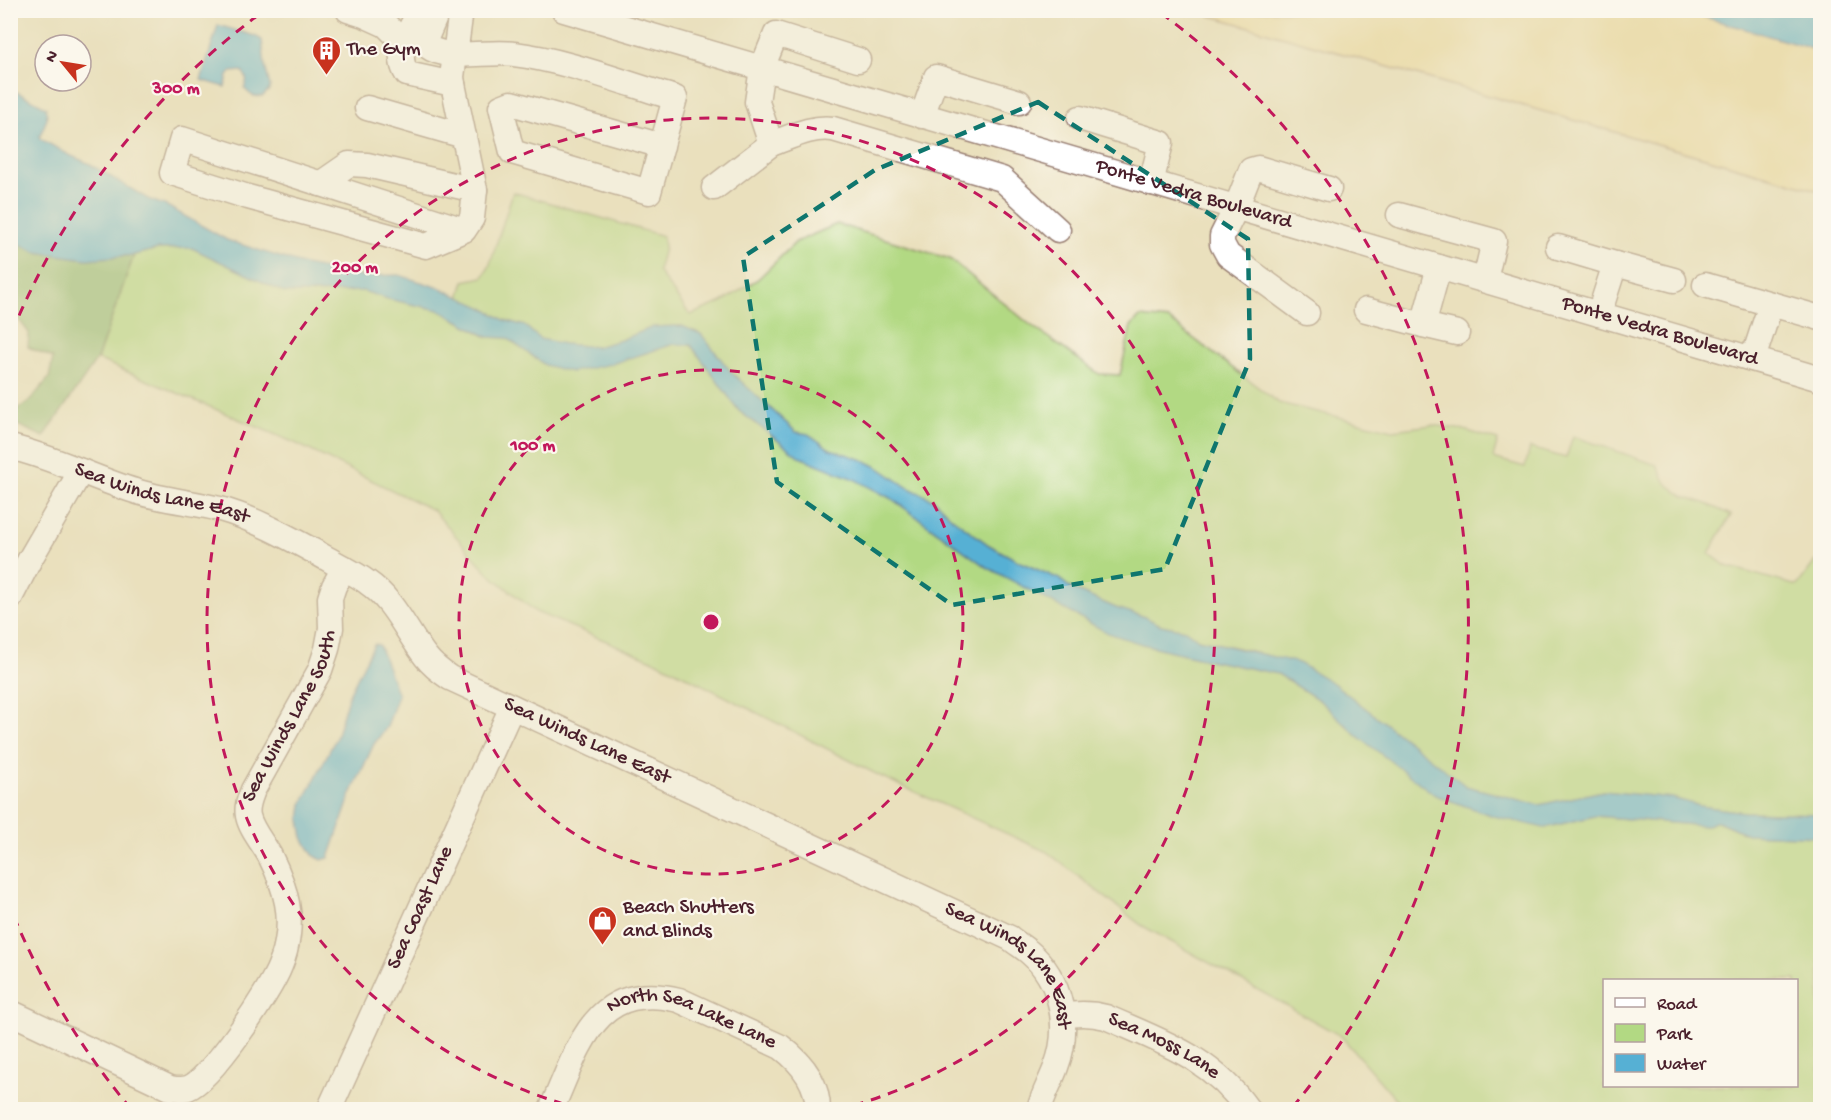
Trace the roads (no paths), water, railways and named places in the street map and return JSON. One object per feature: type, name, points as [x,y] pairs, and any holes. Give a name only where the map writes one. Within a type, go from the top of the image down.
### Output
[{"type":"street","points":[[348,10],[386,25],[404,44]]},
{"type":"street","points":[[420,10],[404,44],[401,63],[407,74],[453,84]]},
{"type":"street","points":[[438,10],[426,38],[427,46],[438,52],[514,54],[564,65],[675,98],[662,146],[649,192],[512,152],[501,107],[511,102],[662,146]]},
{"type":"street","points":[[461,10],[452,77],[475,190],[472,218],[464,230],[426,246],[248,197],[172,173],[182,139],[464,230]]},
{"type":"street","name":"Ponte Vedra Boulevard","points":[[564,10],[611,17],[762,68],[922,116],[1821,379]]},
{"type":"street","points":[[771,144],[757,102],[762,68],[776,34],[858,60]]},
{"type":"street","points":[[922,116],[936,77],[1019,102]]},
{"type":"street","points":[[367,108],[464,136]]},
{"type":"street","points":[[1080,118],[1161,143],[1151,183]]},
{"type":"street","points":[[714,189],[771,144],[822,127],[1002,178],[1058,230]]},
{"type":"street","points":[[1002,178],[1017,144]]},
{"type":"street","points":[[320,184],[349,164],[367,165],[475,190]]},
{"type":"street","points":[[1307,313],[1227,255],[1222,236],[1251,170],[1258,168],[1329,189]]},
{"type":"street","points":[[1399,215],[1494,241],[1485,280]]},
{"type":"street","points":[[1558,247],[1674,280]]},
{"type":"street","points":[[1599,314],[1615,264]]},
{"type":"street","points":[[1423,325],[1439,267]]},
{"type":"street","points":[[1705,285],[1821,318]]},
{"type":"street","points":[[1753,359],[1771,304]]},
{"type":"street","points":[[1366,310],[1458,333]]},
{"type":"street","name":"Sea Winds Lane East","points":[[10,447],[35,453],[149,495],[219,509],[249,519],[300,543],[369,583],[384,596],[396,610],[426,657],[450,678],[1010,938],[1037,960],[1051,979],[1063,1016],[1062,1049],[1039,1110]]},
{"type":"street","points":[[10,598],[81,471]]},
{"type":"street","name":"Sea Winds Lane South","points":[[10,1012],[165,1086],[179,1090],[200,1081],[212,1069],[270,987],[281,964],[289,919],[287,903],[270,856],[248,816],[247,805],[253,790],[320,670],[331,628],[330,598],[344,568]]},
{"type":"street","name":"Sea Coast Lane","points":[[329,1110],[512,707]]},
{"type":"street","name":"North Sea Lake Lane","points":[[551,1110],[586,1033],[596,1019],[609,1008],[626,1000],[662,996],[679,1000],[781,1047],[794,1056],[806,1071],[814,1087],[818,1110]]},
{"type":"street","name":"Sea Moss Lane","points":[[1063,1016],[1092,1013],[1106,1017],[1188,1054],[1210,1068],[1228,1085],[1248,1110]]},
{"type":"water","points":[[1684,11],[1820,11],[1820,51]]},
{"type":"water","points":[[218,25],[262,40],[270,86],[263,96],[252,95],[244,88],[246,79],[242,71],[231,72],[225,87],[201,80]]},
{"type":"water","points":[[11,89],[46,107],[47,119],[39,138],[227,240],[305,265],[361,276],[399,275],[440,288],[504,320],[525,326],[540,339],[564,344],[596,347],[653,327],[682,326],[701,334],[732,373],[796,432],[808,434],[830,449],[879,468],[907,487],[934,500],[952,518],[989,545],[1059,579],[1072,589],[1161,625],[1185,630],[1198,639],[1299,663],[1333,683],[1466,786],[1539,805],[1603,791],[1672,798],[1700,806],[1744,812],[1820,814],[1820,837],[1747,834],[1718,821],[1705,826],[1595,816],[1544,828],[1493,816],[1435,795],[1360,738],[1319,700],[1278,674],[1142,644],[1108,633],[985,566],[892,499],[856,480],[800,457],[739,411],[691,345],[674,344],[611,364],[571,372],[545,365],[507,338],[488,337],[439,310],[363,291],[285,293],[192,248],[158,249],[134,255],[87,259],[36,252],[11,240]]},
{"type":"water","points":[[374,644],[379,645],[398,695],[387,727],[374,744],[351,794],[329,858],[322,860],[313,855],[303,838],[300,820],[302,804],[336,738],[349,694]]},
{"type":"place","name":"The Gym","points":[[326,76]]},
{"type":"place","name":"Beach Shutters and Blinds","points":[[602,946]]}]
